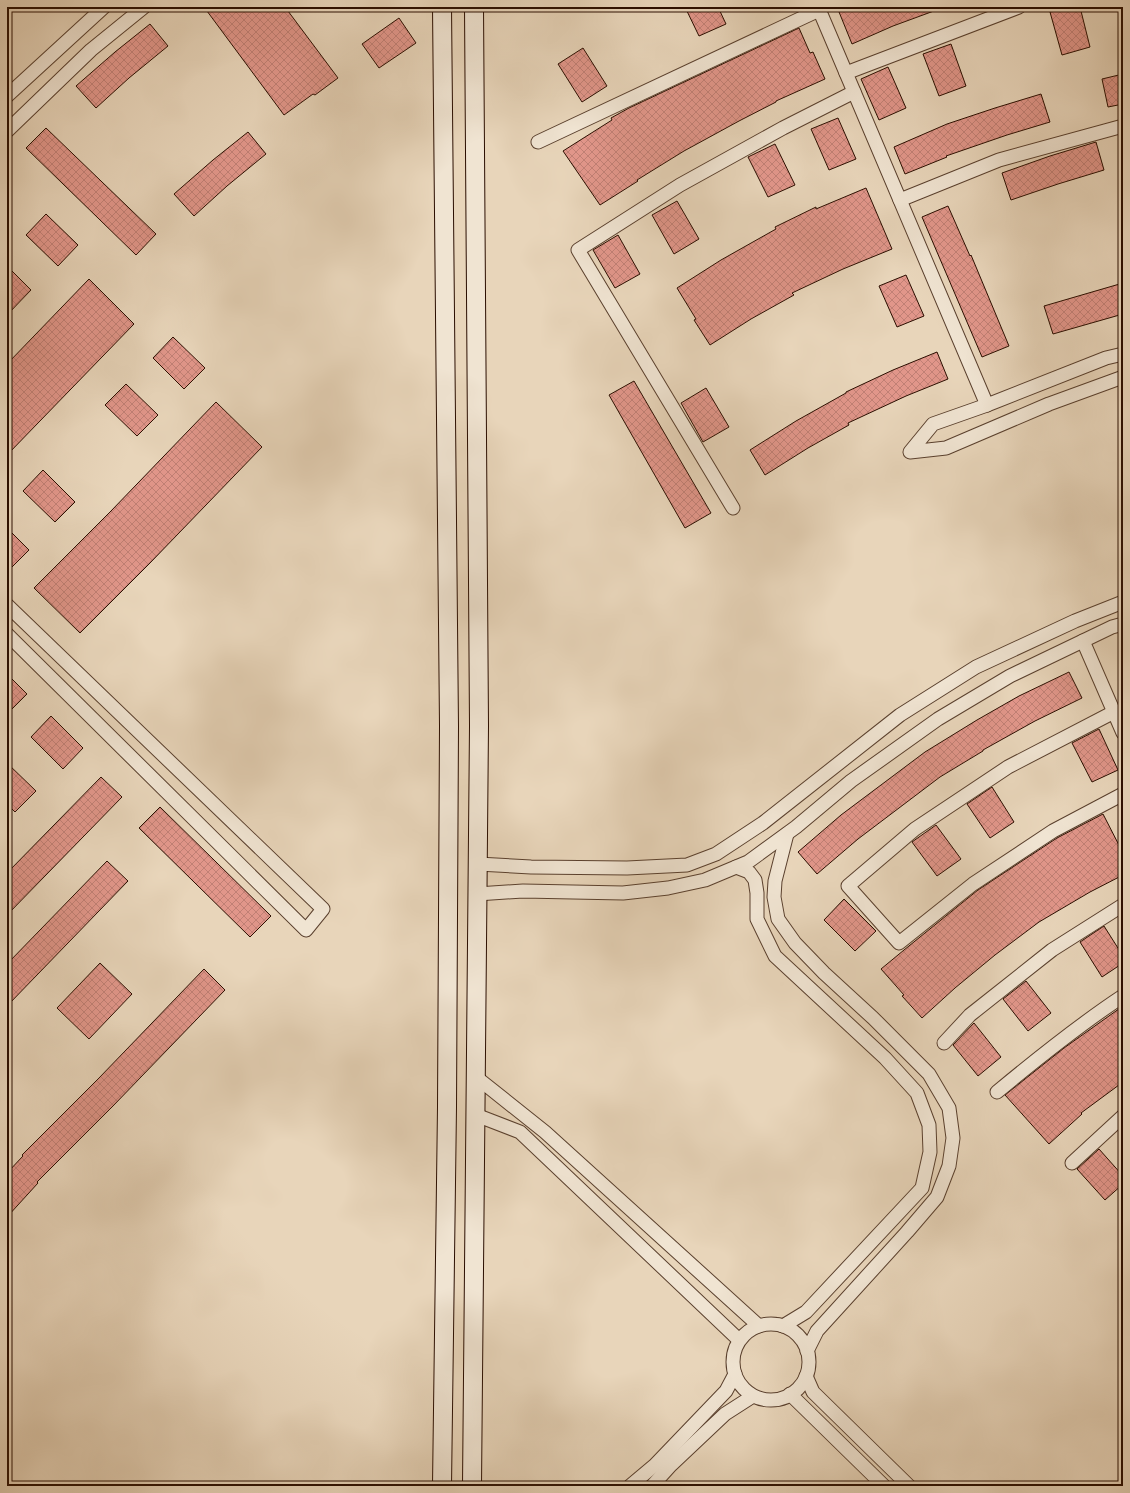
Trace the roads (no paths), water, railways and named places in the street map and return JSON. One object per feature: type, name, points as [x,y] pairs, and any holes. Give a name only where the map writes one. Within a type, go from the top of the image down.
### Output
[{"type":"main road","points":[[442,7],[449,734],[447,1099],[442,1486]]},
{"type":"main road","points":[[472,1486],[479,718],[474,7]]},
{"type":"street","points":[[7,96],[104,7]]},
{"type":"street","points":[[7,131],[91,50],[144,7]]},
{"type":"street","points":[[846,73],[1018,7]]},
{"type":"street","points":[[538,142],[819,8],[987,405]]},
{"type":"street","points":[[733,508],[578,250],[680,185],[783,128],[854,92]]},
{"type":"street","points":[[900,200],[999,160],[1123,126]]},
{"type":"street","points":[[1123,354],[1106,358],[987,405],[933,424],[910,452],[946,448],[1050,404],[1123,377]]},
{"type":"street","points":[[478,864],[531,867],[627,868],[687,865],[716,854],[763,823],[900,715],[976,666],[1075,621],[1123,602]]},
{"type":"street","points":[[7,605],[323,909],[306,930],[7,634]]},
{"type":"street","points":[[478,894],[523,891],[623,893],[668,888],[705,880],[748,862],[787,834],[851,781],[938,719],[1010,676],[1112,627],[1123,624]]},
{"type":"street","points":[[1082,641],[1123,733]]},
{"type":"street","points":[[1114,712],[1008,767],[915,829],[848,886],[899,943],[980,879],[1053,831],[1123,794]]},
{"type":"street","points":[[787,834],[775,881],[774,897],[778,919],[794,943],[929,1074],[949,1108],[953,1138],[949,1166],[937,1197],[908,1232],[817,1331],[807,1352]]},
{"type":"street","points":[[736,867],[749,872],[755,880],[757,893],[757,919],[775,956],[885,1058],[918,1093],[929,1125],[930,1152],[922,1188],[806,1312],[783,1326]]},
{"type":"street","points":[[944,1043],[970,1015],[1052,950],[1123,905]]},
{"type":"street","points":[[997,1092],[1052,1047],[1123,996]]},
{"type":"street","points":[[476,1077],[545,1132],[759,1326]]},
{"type":"street","points":[[476,1115],[520,1132],[739,1340]]},
{"type":"street","points":[[1072,1163],[1123,1116]]},
{"type":"street","points":[[771,1324],[783,1326],[794,1332],[802,1340],[807,1352],[809,1364],[806,1376],[800,1386],[790,1394],[778,1399],[765,1400],[753,1396],[743,1388],[735,1374],[733,1365],[734,1352],[739,1340],[748,1332],[759,1326],[771,1324]]},
{"type":"street","points":[[630,1486],[655,1465],[726,1391],[735,1374]]},
{"type":"street","points":[[806,1376],[813,1392],[909,1486]]},
{"type":"street","points":[[790,1394],[884,1486]]},
{"type":"street","points":[[652,1486],[671,1465],[725,1414],[753,1396]]}]
